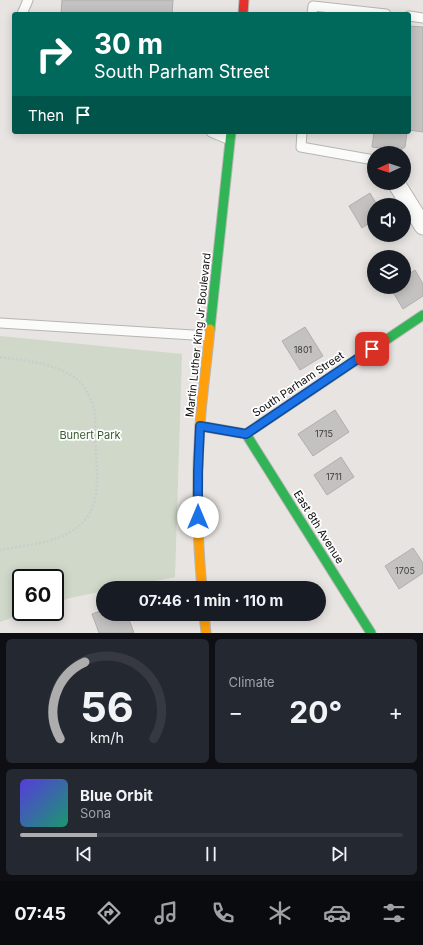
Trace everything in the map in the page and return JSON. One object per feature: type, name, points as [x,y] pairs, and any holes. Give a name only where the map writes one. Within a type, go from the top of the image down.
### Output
[{"type":"street","points":[[244,0],[245,12]]},
{"type":"street","name":"Martin Luther King Jr Boulevard","points":[[202,581],[198,532],[200,426],[231,136]]},
{"type":"street","points":[[400,190],[423,226]]},
{"type":"street","name":"South Parham Street","points":[[246,434],[423,315]]},
{"type":"street","points":[[200,426],[246,434]]},
{"type":"street","name":"East 8th Avenue","points":[[246,434],[372,633]]},
{"type":"street","points":[[205,621],[206,633]]},
{"type":"lane","points":[[23,12],[28,0]]},
{"type":"lane","points":[[312,12],[313,6],[368,12]]},
{"type":"lane","points":[[411,16],[423,18]]},
{"type":"lane","points":[[221,134],[231,136]]},
{"type":"lane","points":[[302,134],[301,148],[367,159]]},
{"type":"lane","points":[[0,323],[209,336]]},
{"type":"path","points":[[0,357],[35,362],[63,371],[80,382],[88,394],[94,409],[97,485],[93,505],[85,521],[74,529],[58,539],[0,550]]},
{"type":"green space","name":"Bunert Park","points":[[0,336],[182,354],[175,577],[155,581],[96,581],[96,592],[64,600],[64,569],[12,569],[12,618],[0,622]]},
{"type":"building","points":[[62,0],[173,0],[172,12],[61,12]]},
{"type":"building","points":[[411,26],[423,27],[423,132],[411,130]]},
{"type":"building","points":[[374,134],[407,134],[405,146],[372,146]]},
{"type":"building","points":[[370,193],[373,198],[367,198],[367,225],[362,228],[349,206]]},
{"type":"building","points":[[415,270],[423,284],[423,296],[403,309],[394,294],[411,294],[411,273]]},
{"type":"building","points":[[305,327],[323,356],[300,370],[282,341]]},
{"type":"building","points":[[335,410],[349,432],[313,456],[298,434]]},
{"type":"building","points":[[341,457],[354,477],[327,495],[314,475]]},
{"type":"building","points":[[413,548],[423,563],[423,573],[399,589],[385,566]]},
{"type":"building","points":[[96,613],[96,621],[130,621],[134,633],[99,633],[92,614]]},
{"type":"traffic: fast","points":[[210,329],[231,134]]},
{"type":"traffic: fast","points":[[200,426],[246,434],[423,315]]},
{"type":"traffic: fast","points":[[246,434],[371,633]]},
{"type":"traffic: slow","points":[[201,581],[198,527],[198,466],[201,414],[210,329]]},
{"type":"traffic: slow","points":[[205,621],[206,633]]},
{"type":"traffic: jam","points":[[243,12],[244,0]]},
{"type":"route","points":[[198,517],[200,426],[246,434],[372,349]]}]
